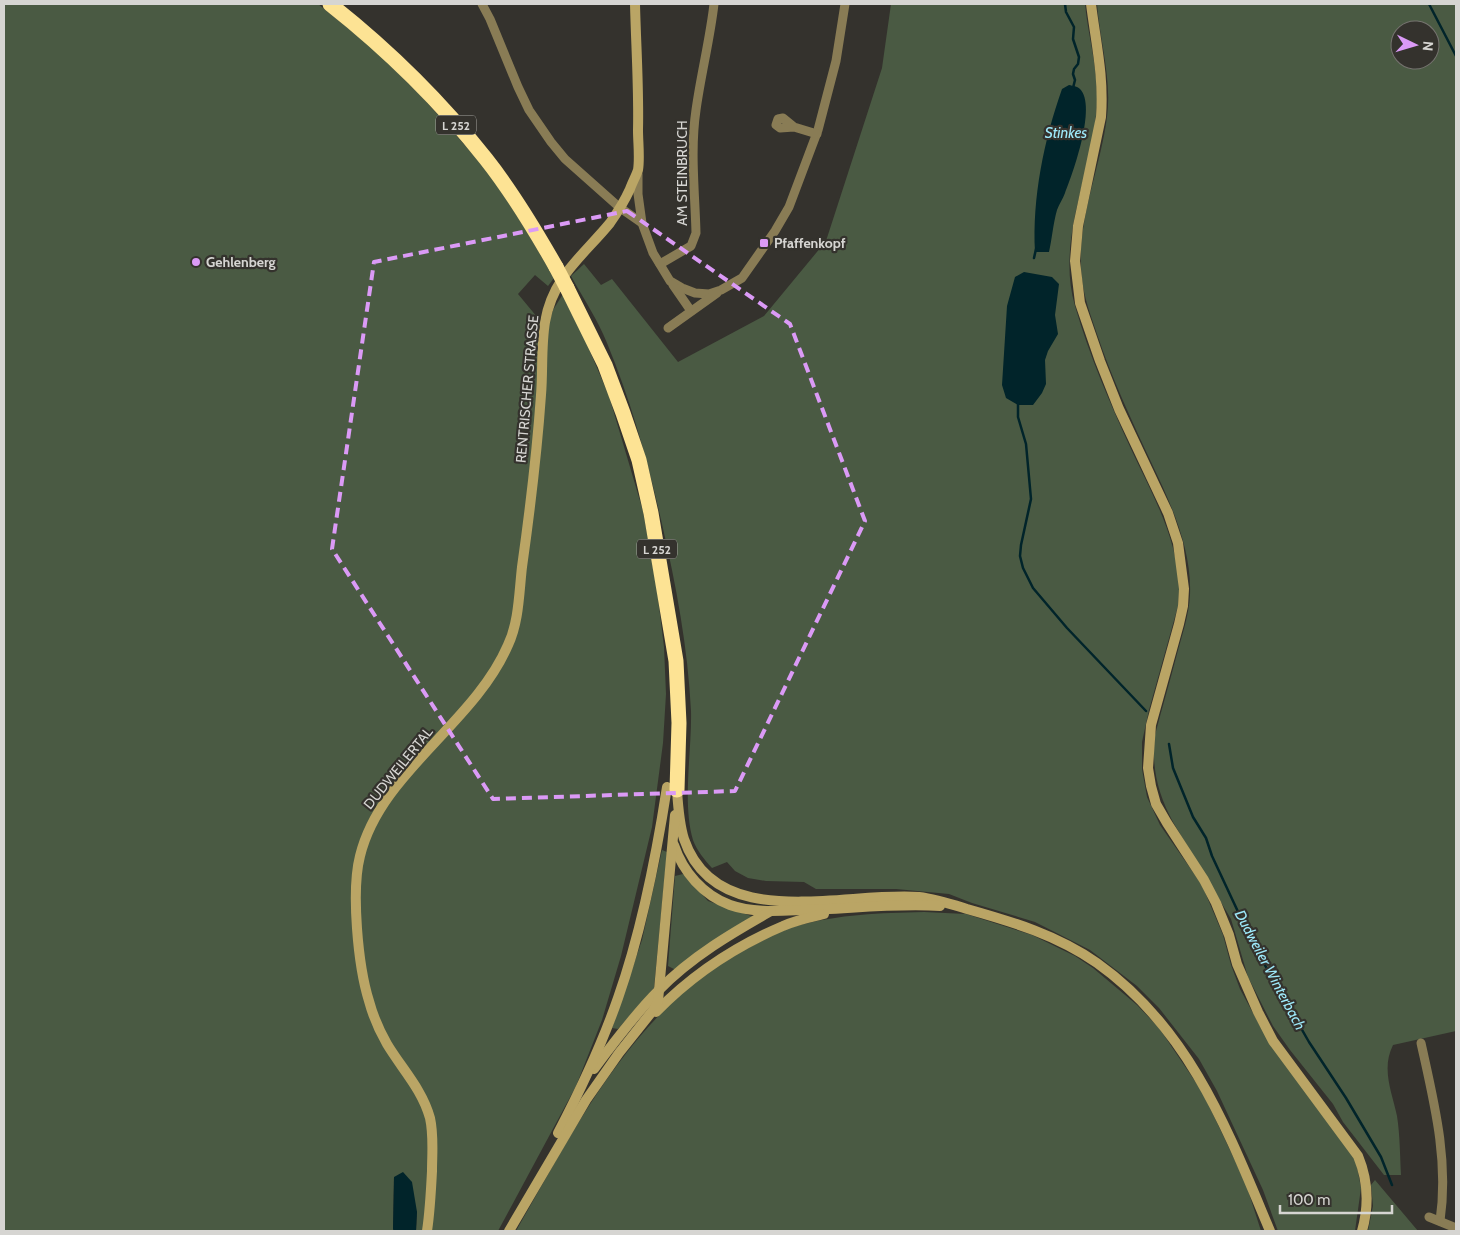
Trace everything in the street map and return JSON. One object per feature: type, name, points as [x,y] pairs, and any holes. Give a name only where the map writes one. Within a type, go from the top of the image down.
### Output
[{"type":"highway","name":"L 252","points":[[330,4],[357,25],[404,69],[442,108],[486,159],[528,220],[556,267],[606,365],[639,460],[651,512],[672,638],[672,788]]},
{"type":"main road","name":"RENTRISCHER STRASSE","points":[[472,703],[503,656],[514,630],[528,528],[541,394],[544,323],[547,310],[568,268],[612,221],[638,171],[635,4]]},
{"type":"main road","points":[[1091,4],[1102,82],[1102,109],[1095,151],[1078,226],[1075,261],[1076,280],[1080,303],[1100,361],[1119,409],[1168,513],[1178,543],[1184,589],[1179,624],[1151,725],[1148,768],[1150,786],[1156,804],[1204,880],[1216,903],[1230,935],[1237,964],[1273,1041],[1358,1156],[1364,1169],[1367,1206],[1362,1231]]},
{"type":"main road","name":"DUDWEILERTAL","points":[[427,1231],[433,1147],[430,1117],[425,1102],[413,1080],[388,1046],[376,1023],[368,998],[358,935],[356,882],[364,839],[381,806],[435,742],[472,703]]},
{"type":"main road","points":[[672,788],[668,812],[672,841],[677,855],[696,883],[709,894],[730,904],[750,910],[770,911],[902,905],[967,909]]},
{"type":"main road","points":[[672,788],[684,840],[693,860],[711,881],[727,890],[765,900],[801,901],[897,897],[919,897],[940,900],[1031,928],[1096,962],[1143,1003],[1180,1046],[1204,1084],[1225,1125],[1269,1231]]},
{"type":"main road","points":[[508,1231],[582,1086],[618,998],[633,950],[672,788]]},
{"type":"main road","points":[[508,1231],[586,1100],[658,1001],[672,841]]},
{"type":"main road","points":[[582,1086],[612,1044],[660,989],[718,943],[770,911],[801,901]]},
{"type":"main road","points":[[639,1029],[690,982],[738,948],[785,925],[846,909]]},
{"type":"street","points":[[482,4],[529,110],[551,142],[565,159],[619,207],[642,223]]},
{"type":"street","name":"AM STEINBRUCH","points":[[660,264],[691,246],[696,233],[694,131],[696,110],[710,40],[714,4]]},
{"type":"street","points":[[668,328],[721,290],[742,278],[775,231],[789,207],[817,134],[836,61],[845,4]]},
{"type":"street","points":[[794,127],[817,134]]},
{"type":"street","points":[[638,171],[638,194],[642,223],[653,253],[690,311]]},
{"type":"street","points":[[670,281],[695,293],[709,294],[721,290]]},
{"type":"street","points":[[1422,1043],[1440,1138],[1443,1188],[1440,1221]]},
{"type":"street","points":[[1429,1217],[1456,1228]]},
{"type":"highlighted area","points":[[627,211],[790,324],[865,521],[735,791],[493,799],[332,549],[374,262]]},
{"type":"green space","points":[[4,4],[318,4],[374,49],[423,98],[491,176],[554,278],[548,286],[535,275],[518,294],[547,329],[553,310],[563,294],[609,396],[643,511],[657,590],[664,647],[666,694],[663,743],[652,827],[621,956],[602,1020],[576,1086],[498,1231],[416,1231],[417,1212],[394,1177],[394,1231],[4,1231]]},
{"type":"green space","points":[[891,4],[1085,4],[1096,76],[1097,101],[1095,127],[1073,229],[1070,254],[1070,280],[1075,306],[1093,361],[1166,525],[1177,565],[1179,585],[1178,606],[1142,742],[1142,769],[1147,797],[1160,825],[1202,885],[1223,935],[1240,989],[1260,1026],[1356,1161],[1361,1188],[1355,1231],[1278,1231],[1263,1190],[1217,1091],[1199,1059],[1159,1008],[1137,986],[1090,950],[1035,922],[949,894],[896,889],[816,889],[804,882],[766,881],[748,878],[735,871],[727,862],[712,868],[693,840],[688,810],[691,711],[687,664],[677,593],[657,501],[624,387],[595,317],[571,276],[584,264],[601,285],[612,279],[678,362],[764,316],[826,241],[882,68]]},
{"type":"green space","points":[[1097,4],[1456,4],[1456,1031],[1393,1045],[1388,1063],[1388,1072],[1398,1123],[1401,1175],[1384,1175],[1343,1122],[1333,1104],[1273,1026],[1248,977],[1231,919],[1173,822],[1163,801],[1157,780],[1154,758],[1155,735],[1187,617],[1190,578],[1188,561],[1179,527],[1109,367],[1090,314],[1083,286],[1082,238],[1089,198],[1104,137],[1108,103],[1107,75]]},
{"type":"green space","points":[[662,850],[667,852],[654,988],[618,1029],[612,1028],[642,940]]},
{"type":"green space","points":[[683,874],[708,901],[754,917],[676,970],[668,966],[675,876]]},
{"type":"green space","points":[[924,912],[966,914],[1032,935],[1075,956],[1093,968],[1137,1005],[1159,1028],[1203,1093],[1246,1184],[1261,1231],[516,1231],[589,1107],[616,1067],[645,1030],[678,997],[716,967],[758,943],[796,926],[844,917]]},
{"type":"green space","points":[[1375,1180],[1418,1231],[1368,1231],[1373,1206],[1371,1185]]},
{"type":"water","name":"Stinkes","points":[[1069,85],[1079,88],[1085,98],[1085,124],[1082,140],[1069,183],[1057,210],[1049,252],[1035,252],[1037,190],[1045,149],[1062,89]]},
{"type":"water","points":[[1024,272],[1052,277],[1059,284],[1055,315],[1058,334],[1045,360],[1046,384],[1033,405],[1018,405],[1006,398],[1002,385],[1007,306],[1015,277]]},
{"type":"water","points":[[403,1172],[412,1182],[417,1212],[416,1231],[394,1231],[393,1229],[394,1177]]},
{"type":"waterway","name":"Dudweiler Winterbach","points":[[1065,4],[1066,12],[1074,27],[1073,39],[1079,57],[1073,74],[1075,80],[1073,88]]},
{"type":"waterway","points":[[1429,4],[1456,56]]},
{"type":"waterway","name":"Dudweiler Winterbach","points":[[1034,258],[1036,249]]},
{"type":"waterway","name":"Dudweiler Winterbach","points":[[1018,402],[1018,417],[1026,444],[1031,499],[1021,545],[1020,556],[1023,568],[1033,588],[1067,628],[1146,711]]},
{"type":"waterway","name":"Dudweiler Winterbach","points":[[1169,744],[1173,768],[1193,817],[1206,838],[1212,856],[1254,946],[1309,1042],[1346,1098],[1381,1157],[1392,1185]]},
{"type":"place","name":"Pfaffenkopf","points":[[764,243]]},
{"type":"place","name":"Gehlenberg","points":[[196,262]]}]
